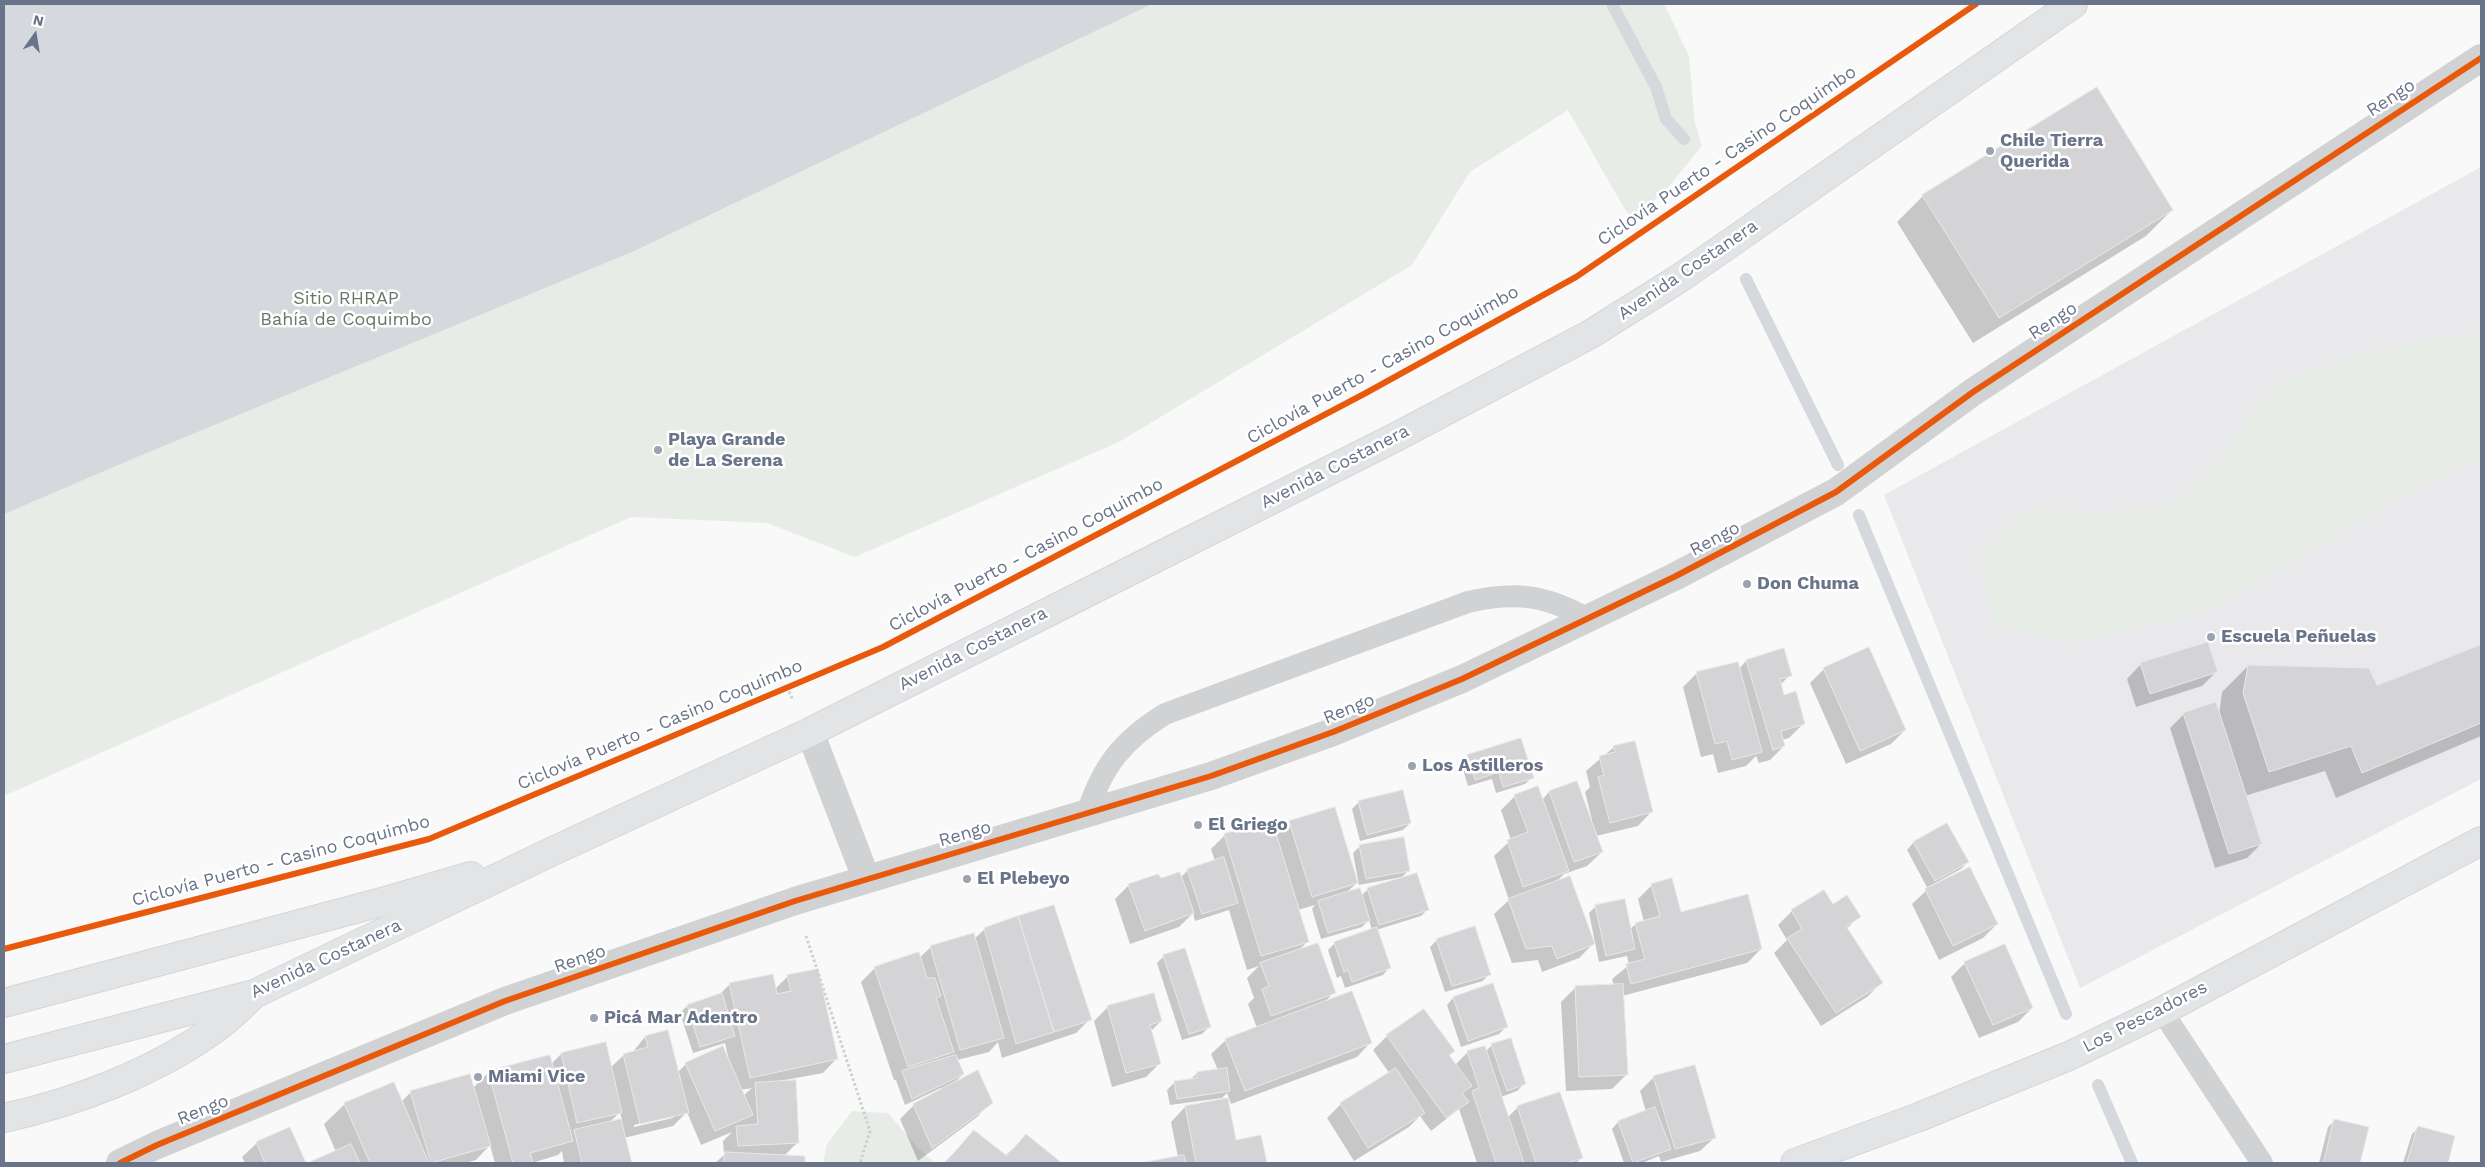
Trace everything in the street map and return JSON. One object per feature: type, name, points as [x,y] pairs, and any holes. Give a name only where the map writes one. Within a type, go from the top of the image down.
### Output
[{"type":"main road","name":"Avenida Costanera","points":[[4,1059],[254,994],[810,732],[1396,437],[1589,335],[1680,278],[2073,4]]},
{"type":"main road","name":"Los Pescadores","points":[[1795,1163],[1919,1117],[2068,1056],[2162,1011],[2481,841]]},
{"type":"main road","name":"Avenida Costanera","points":[[4,1003],[380,902],[552,852]]},
{"type":"main road","points":[[4,1118],[58,1106],[150,1066],[214,1030],[254,994]]},
{"type":"street","name":"Rengo","points":[[120,1163],[505,1001],[795,900],[1211,776],[1332,732],[1462,679],[1588,619],[1836,492],[1973,392],[2481,58]]},
{"type":"street","points":[[810,732],[866,878]]},
{"type":"lane","points":[[1087,814],[1098,783],[1121,748],[1142,728],[1165,714],[1468,602],[1494,596],[1522,595],[1545,599],[1568,608],[1588,619]]},
{"type":"lane","points":[[2162,1011],[2262,1163]]},
{"type":"path","points":[[795,900],[870,1132],[860,1163]]},
{"type":"shaded area","points":[[4,4],[1152,4],[632,252],[4,514]]},
{"type":"shaded area","name":"Escuela Peñuelas","points":[[2481,167],[2481,779],[2080,988],[1884,495]]},
{"type":"green space","name":"Sitio RHRAP Bahía de Coquimbo","points":[[275,4],[1664,4],[1689,56],[1695,123],[1702,146],[1665,191],[1632,218],[1624,208],[1568,110],[1470,172],[1412,265],[1119,442],[855,557],[767,523],[631,517],[4,796],[4,140]]},
{"type":"green space","points":[[2481,331],[2481,457],[2388,505],[2206,612],[2073,642],[1995,626],[1979,553],[2037,505],[2086,514],[2170,504],[2227,447],[2279,381],[2368,352]]},
{"type":"green space","points":[[852,1111],[888,1113],[918,1148],[935,1163],[823,1163],[827,1144]]},
{"type":"building","points":[[2097,87],[2173,210],[1999,318],[1922,195]]},
{"type":"building","points":[[2208,642],[2218,672],[2150,694],[2140,663]]},
{"type":"building","points":[[2481,645],[2481,723],[2362,773],[2351,746],[2269,772],[2243,693],[2248,665],[2369,668],[2377,685]]},
{"type":"building","points":[[1869,647],[1906,730],[1860,751],[1823,668]]},
{"type":"building","points":[[1784,648],[1792,676],[1780,679],[1784,695],[1796,691],[1805,724],[1781,731],[1785,746],[1773,750],[1746,660]]},
{"type":"building","points":[[1738,662],[1762,752],[1732,760],[1727,741],[1715,744],[1696,672]]},
{"type":"building","points":[[2216,702],[2262,844],[2229,854],[2183,713]]},
{"type":"building","points":[[1521,738],[1534,778],[1503,787],[1499,772],[1475,780],[1467,755]]},
{"type":"building","points":[[1635,741],[1653,812],[1610,823],[1598,777],[1604,775],[1599,756],[1615,752],[1613,746]]},
{"type":"building","points":[[1577,781],[1603,852],[1574,862],[1549,791]]},
{"type":"building","points":[[1538,786],[1569,871],[1523,887],[1507,840],[1528,832],[1514,795]]},
{"type":"building","points":[[1403,790],[1411,823],[1367,835],[1358,801]]},
{"type":"building","points":[[1335,807],[1358,883],[1312,897],[1289,821]]},
{"type":"building","points":[[1272,820],[1309,942],[1261,956],[1224,834]]},
{"type":"building","points":[[1947,823],[1969,862],[1935,881],[1913,842]]},
{"type":"building","points":[[1404,837],[1410,871],[1366,879],[1359,845]]},
{"type":"building","points":[[1224,857],[1238,903],[1202,914],[1187,869]]},
{"type":"building","points":[[1970,867],[1998,924],[1953,946],[1925,889]]},
{"type":"building","points":[[1180,872],[1194,913],[1145,931],[1128,884],[1158,874],[1161,878]]},
{"type":"building","points":[[1417,873],[1429,910],[1379,925],[1367,888]]},
{"type":"building","points":[[1570,876],[1595,944],[1557,959],[1552,946],[1526,949],[1508,899]]},
{"type":"building","points":[[1672,878],[1681,912],[1748,894],[1762,949],[1631,984],[1626,964],[1645,959],[1635,923],[1660,916],[1651,884]]},
{"type":"building","points":[[1360,888],[1370,921],[1328,933],[1318,901]]},
{"type":"building","points":[[1824,890],[1833,904],[1847,895],[1861,917],[1846,926],[1883,983],[1836,1013],[1787,938],[1802,929],[1791,910]]},
{"type":"building","points":[[1625,899],[1635,949],[1606,956],[1595,905]]},
{"type":"building","points":[[1054,905],[1092,1020],[1054,1032],[1018,916]]},
{"type":"building","points":[[1018,916],[1054,1032],[1016,1044],[984,928]]},
{"type":"building","points":[[1475,926],[1491,975],[1452,986],[1436,939]]},
{"type":"building","points":[[1377,927],[1391,968],[1352,982],[1348,970],[1344,972],[1334,942]]},
{"type":"building","points":[[974,933],[1004,1038],[960,1050],[930,946]]},
{"type":"building","points":[[1318,943],[1336,993],[1271,1016],[1262,989],[1269,986],[1260,963]]},
{"type":"building","points":[[2005,944],[2033,1008],[1993,1025],[1964,962]]},
{"type":"building","points":[[1185,948],[1211,1027],[1189,1034],[1163,955]]},
{"type":"building","points":[[919,952],[927,978],[935,978],[941,996],[936,998],[954,1052],[908,1067],[874,967]]},
{"type":"building","points":[[818,969],[838,1059],[750,1078],[729,983],[773,974],[777,994],[791,991],[787,975]]},
{"type":"building","points":[[1493,983],[1508,1027],[1468,1041],[1453,997]]},
{"type":"building","points":[[1623,984],[1628,1075],[1579,1077],[1575,986]]},
{"type":"building","points":[[1352,991],[1372,1043],[1245,1091],[1225,1039]]},
{"type":"building","points":[[722,993],[735,1036],[700,1047],[687,1005]]},
{"type":"building","points":[[1154,993],[1162,1021],[1150,1025],[1161,1064],[1126,1073],[1107,1006]]},
{"type":"building","points":[[1424,1009],[1455,1051],[1449,1055],[1472,1086],[1462,1093],[1469,1102],[1446,1118],[1386,1035]]},
{"type":"building","points":[[668,1030],[689,1113],[640,1124],[623,1054],[648,1047],[645,1036]]},
{"type":"building","points":[[1511,1038],[1526,1084],[1507,1091],[1491,1044]]},
{"type":"building","points":[[606,1042],[622,1113],[577,1123],[561,1053]]},
{"type":"building","points":[[723,1046],[753,1115],[715,1131],[685,1063]]},
{"type":"building","points":[[1485,1046],[1524,1163],[1496,1163],[1472,1091],[1479,1088],[1467,1051]]},
{"type":"building","points":[[550,1055],[573,1141],[530,1153],[533,1163],[513,1163],[488,1071]]},
{"type":"building","points":[[956,1055],[964,1074],[912,1099],[902,1071]]},
{"type":"building","points":[[1695,1065],[1716,1138],[1675,1149],[1653,1076]]},
{"type":"building","points":[[1227,1068],[1230,1091],[1177,1099],[1174,1081],[1197,1078],[1197,1072]]},
{"type":"building","points":[[1396,1068],[1425,1113],[1368,1148],[1340,1103]]},
{"type":"building","points":[[978,1070],[993,1103],[932,1148],[913,1104]]},
{"type":"building","points":[[470,1074],[491,1146],[431,1163],[410,1091]]},
{"type":"building","points":[[796,1080],[799,1143],[738,1146],[736,1126],[758,1124],[755,1083]]},
{"type":"building","points":[[394,1082],[429,1163],[370,1163],[344,1103]]},
{"type":"building","points":[[1560,1092],[1583,1158],[1567,1163],[1536,1163],[1517,1106]]},
{"type":"building","points":[[1228,1098],[1236,1140],[1261,1135],[1267,1163],[1196,1163],[1185,1106]]},
{"type":"building","points":[[1655,1107],[1671,1149],[1633,1163],[1618,1121]]},
{"type":"building","points":[[621,1119],[632,1163],[582,1163],[574,1130]]},
{"type":"building","points":[[2334,1119],[2369,1127],[2360,1163],[2324,1163]]},
{"type":"building","points":[[2418,1126],[2455,1136],[2448,1163],[2407,1163]]},
{"type":"building","points":[[290,1127],[306,1163],[265,1163],[256,1142]]},
{"type":"building","points":[[974,1130],[1007,1156],[1026,1134],[1062,1163],[946,1163]]},
{"type":"building","points":[[351,1144],[360,1163],[310,1163],[310,1162]]},
{"type":"building","points":[[725,1152],[805,1156],[805,1163],[724,1163]]},
{"type":"building","points":[[1184,1155],[1186,1163],[1140,1163]]},
{"type":"waterway","points":[[1612,4],[1656,87],[1666,119],[1684,139]]},
{"type":"waterway","points":[[1746,279],[1838,465]]},
{"type":"waterway","points":[[1859,515],[2066,1014]]},
{"type":"waterway","points":[[2098,1085],[2132,1163]]},
{"type":"cycle path","name":"Ciclovía Puerto - Casino Coquimbo","points":[[4,949],[429,839],[883,647],[1364,394],[1576,277],[1976,4]]},
{"type":"cycle path","points":[[120,1163],[157,1145],[505,1001],[795,901],[1211,776],[1333,732],[1462,679],[1674,577],[1836,492],[1973,392],[2481,58]]},
{"type":"place","name":"Chile Tierra Querida","points":[[1990,151]]},
{"type":"place","name":"Playa Grande de La Serena","points":[[658,450]]},
{"type":"place","name":"Don Chuma","points":[[1747,584]]},
{"type":"place","name":"Escuela Peñuelas","points":[[2211,637]]},
{"type":"place","name":"Los Astilleros","points":[[1412,766]]},
{"type":"place","name":"El Griego","points":[[1198,825]]},
{"type":"place","name":"El Plebeyo","points":[[967,879]]},
{"type":"place","name":"Picá Mar Adentro","points":[[594,1018]]},
{"type":"place","name":"Miami Vice","points":[[478,1077]]}]
